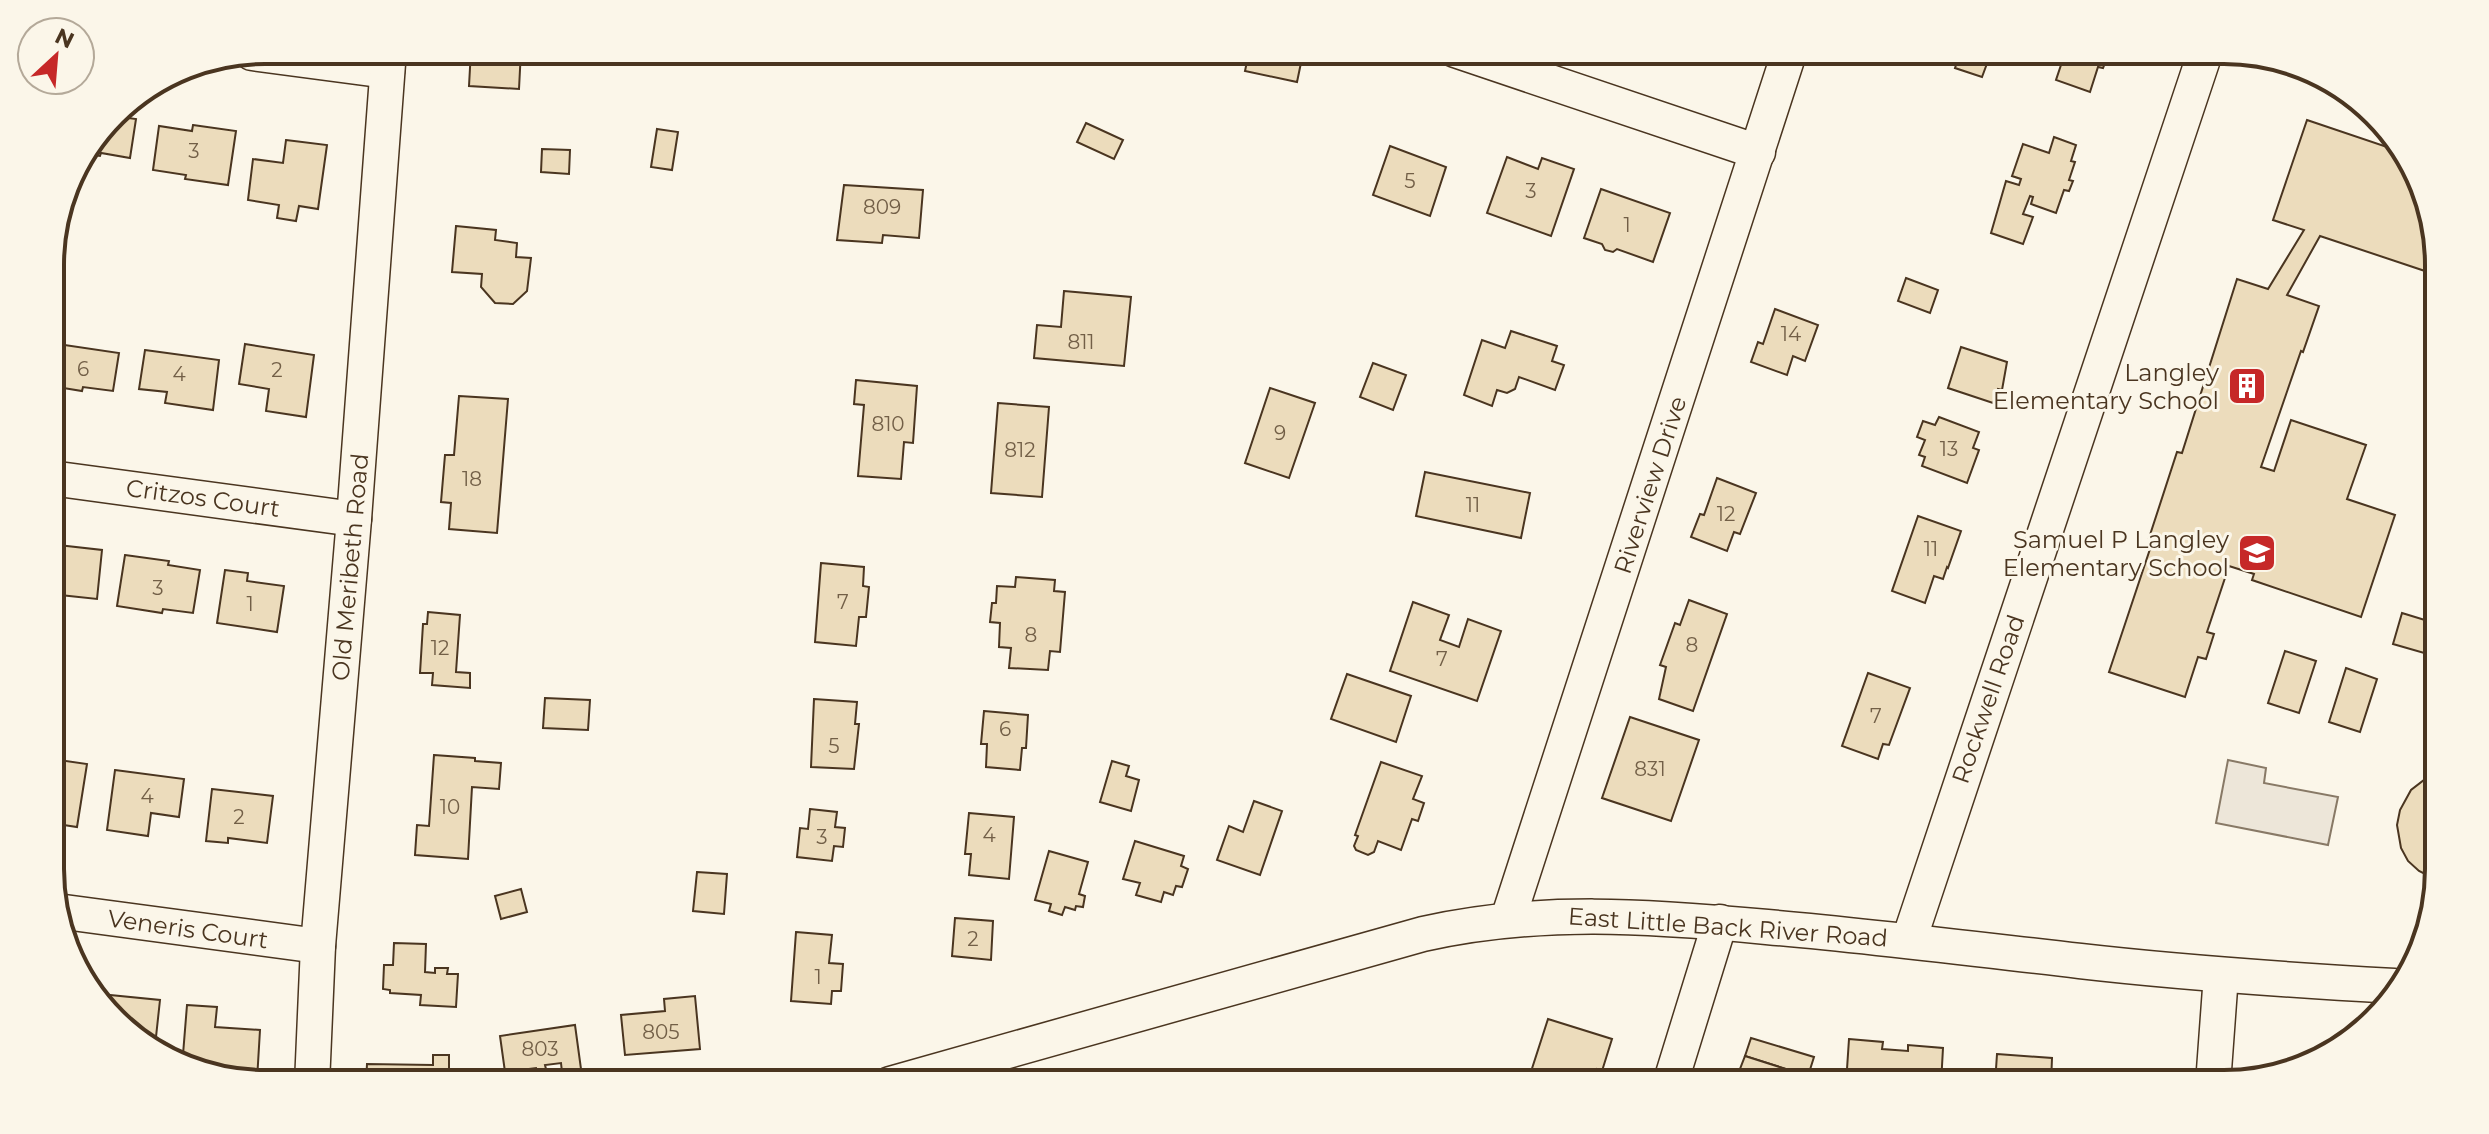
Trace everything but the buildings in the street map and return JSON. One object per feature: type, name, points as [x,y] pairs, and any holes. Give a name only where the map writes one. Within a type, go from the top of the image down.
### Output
[{"type":"street","name":"Old Meribeth Road","points":[[313,1070],[318,946],[388,64]]},
{"type":"street","points":[[1497,64],[1758,152]]},
{"type":"street","name":"Riverview Drive","points":[[1508,919],[1786,64]]},
{"type":"street","name":"Rockwell Road","points":[[1909,940],[2201,64]]},
{"type":"street","name":"Critzos Court","points":[[64,480],[354,519]]},
{"type":"street","name":"Veneris Court","points":[[69,913],[318,946]]},
{"type":"street","name":"East Little Back River Road","points":[[940,1070],[1423,934],[1546,915],[1720,922],[2221,975],[2387,986]]},
{"type":"street","points":[[1674,1070],[1720,922]]},
{"type":"street","points":[[2214,1070],[2221,975]]},
{"type":"shaded area","points":[[2228,760],[2266,768],[2264,783],[2338,797],[2328,845],[2216,823]]},
{"type":"place","name":"Langley Elementary School","points":[[2247,386]]},
{"type":"place","name":"Samuel P Langley Elementary School","points":[[2257,553]]}]
